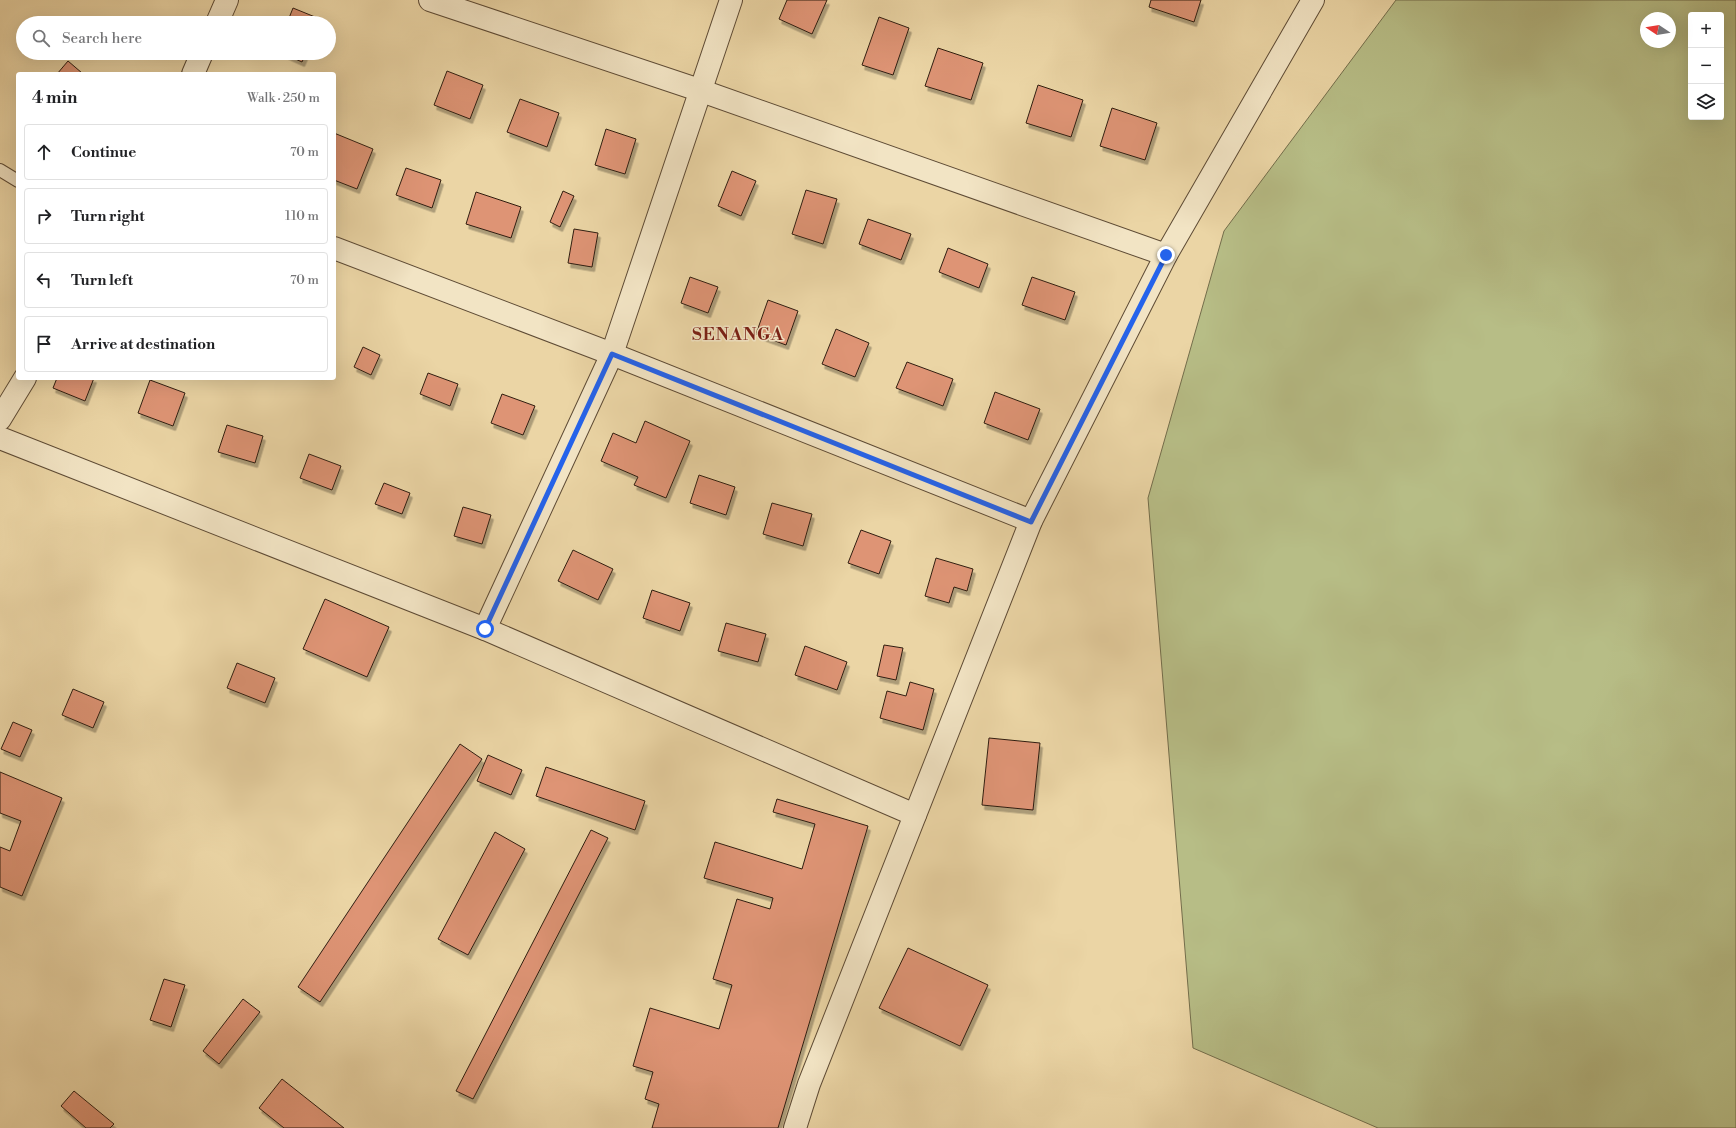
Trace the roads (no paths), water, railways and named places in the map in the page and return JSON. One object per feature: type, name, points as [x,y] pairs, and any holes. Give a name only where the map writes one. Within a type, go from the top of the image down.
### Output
[{"type":"street","points":[[219,16],[227,0]]},
{"type":"street","points":[[430,0],[699,90],[1166,255]]},
{"type":"street","points":[[485,629],[612,354],[730,0]]},
{"type":"street","points":[[795,1128],[809,1084],[1031,522],[1166,255],[1313,0]]},
{"type":"street","points":[[193,72],[199,60]]},
{"type":"street","points":[[336,249],[612,354],[1031,522]]},
{"type":"street","points":[[0,419],[24,380]]},
{"type":"street","points":[[0,438],[485,629],[915,815]]},
{"type":"lane","points":[[0,170],[16,180]]},
{"type":"district","name":"SENANGA","points":[[738,334]]}]
